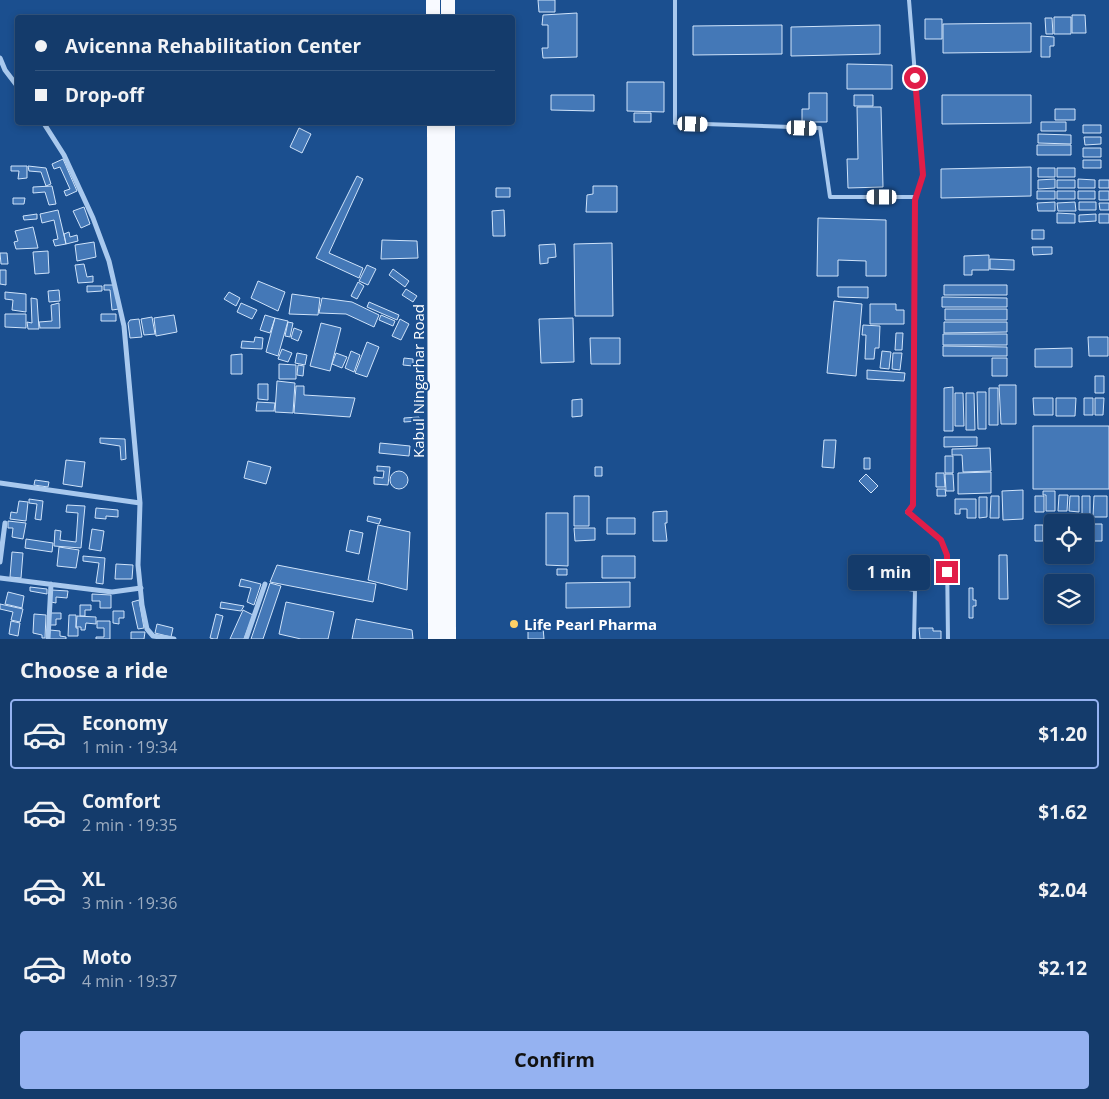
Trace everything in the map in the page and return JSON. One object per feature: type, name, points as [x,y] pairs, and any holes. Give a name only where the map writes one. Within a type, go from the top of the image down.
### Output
[{"type":"highway","points":[[433,0],[433,15]]},
{"type":"highway","points":[[448,0],[448,15]]},
{"type":"highway","name":"Kabul Ningarhar Road","points":[[434,125],[449,639]]},
{"type":"highway","name":"Kabul Ningarhar Road","points":[[434,639],[448,125]]},
{"type":"highway","points":[[435,604],[449,603]]},
{"type":"street","points":[[0,58],[5,70],[15,83]]},
{"type":"street","points":[[45,125],[64,155],[93,218],[109,262],[124,326],[140,502],[138,565],[142,605],[147,629],[153,636],[174,639]]},
{"type":"street","points":[[0,483],[140,502]]},
{"type":"street","points":[[0,562],[5,523]]},
{"type":"street","points":[[0,578],[112,592],[140,588]]},
{"type":"street","points":[[48,639],[51,584]]},
{"type":"street","points":[[246,639],[265,584]]},
{"type":"lane","points":[[675,0],[675,123],[820,128],[830,197],[916,197]]},
{"type":"lane","points":[[909,0],[923,175],[916,197],[913,505],[908,512],[941,540],[947,555],[948,639]]},
{"type":"lane","points":[[855,580],[915,590],[914,639]]},
{"type":"building","points":[[538,0],[555,0],[555,12],[539,12]]},
{"type":"building","points":[[577,13],[577,57],[543,58],[542,48],[548,48],[548,25],[542,25],[543,15]]},
{"type":"building","points":[[1072,15],[1085,15],[1086,33],[1072,33]]},
{"type":"building","points":[[1054,17],[1071,17],[1071,34],[1054,34]]},
{"type":"building","points":[[1045,18],[1052,18],[1053,34],[1046,34]]},
{"type":"building","points":[[925,19],[942,19],[942,39],[925,39]]},
{"type":"building","points":[[1031,23],[1031,52],[943,53],[943,24]]},
{"type":"building","points":[[782,25],[782,54],[693,55],[693,26]]},
{"type":"building","points":[[880,25],[880,54],[791,56],[791,27]]},
{"type":"building","points":[[1041,36],[1054,37],[1054,46],[1050,46],[1050,57],[1041,57]]},
{"type":"building","points":[[847,64],[892,65],[892,89],[847,89]]},
{"type":"building","points":[[627,82],[664,82],[664,112],[627,111]]},
{"type":"building","points":[[809,93],[827,93],[827,122],[802,122],[802,109],[809,109]]},
{"type":"building","points":[[551,95],[594,95],[594,111],[551,110]]},
{"type":"building","points":[[854,95],[873,95],[873,106],[854,106]]},
{"type":"building","points":[[942,95],[1031,95],[1031,123],[942,124]]},
{"type":"building","points":[[857,107],[881,107],[883,187],[848,188],[847,159],[858,159]]},
{"type":"building","points":[[1055,109],[1075,109],[1075,120],[1055,120]]},
{"type":"building","points":[[634,113],[651,113],[651,122],[634,122]]},
{"type":"building","points":[[1041,122],[1066,122],[1066,131],[1041,131]]},
{"type":"building","points":[[1083,125],[1101,125],[1101,133],[1083,133]]},
{"type":"building","points":[[299,128],[311,134],[302,153],[290,147]]},
{"type":"building","points":[[1038,134],[1071,135],[1071,144],[1038,143]]},
{"type":"building","points":[[1084,137],[1101,137],[1101,144],[1085,145]]},
{"type":"building","points":[[1037,145],[1071,145],[1071,155],[1037,155]]},
{"type":"building","points":[[1083,148],[1101,148],[1101,157],[1083,157]]},
{"type":"building","points":[[63,159],[77,191],[66,196],[64,191],[70,189],[60,167],[54,169],[52,164]]},
{"type":"building","points":[[1083,160],[1101,160],[1101,168],[1083,168]]},
{"type":"building","points":[[11,166],[27,166],[27,178],[18,179],[19,171],[11,171]]},
{"type":"building","points":[[28,166],[46,168],[51,184],[46,186],[41,172],[29,171]]},
{"type":"building","points":[[1031,167],[1031,196],[941,198],[941,169]]},
{"type":"building","points":[[1038,168],[1055,168],[1055,177],[1038,177]]},
{"type":"building","points":[[1057,168],[1075,168],[1075,177],[1057,177]]},
{"type":"building","points":[[357,176],[363,179],[329,253],[363,268],[359,278],[316,258]]},
{"type":"building","points":[[1055,179],[1055,188],[1038,189],[1038,180]]},
{"type":"building","points":[[1078,179],[1095,180],[1095,188],[1078,188]]},
{"type":"building","points":[[1057,180],[1075,180],[1075,188],[1057,188]]},
{"type":"building","points":[[1099,180],[1109,180],[1109,188],[1099,188]]},
{"type":"building","points":[[52,186],[56,204],[49,205],[45,192],[33,193],[33,187]]},
{"type":"building","points":[[593,186],[617,186],[617,212],[586,212],[587,195],[593,194]]},
{"type":"building","points":[[496,188],[510,188],[510,197],[496,197]]},
{"type":"building","points":[[1037,191],[1055,191],[1055,199],[1037,199]]},
{"type":"building","points":[[1057,191],[1075,191],[1075,199],[1057,199]]},
{"type":"building","points":[[1078,191],[1095,191],[1095,199],[1078,199]]},
{"type":"building","points":[[1099,191],[1109,191],[1109,200],[1099,200]]},
{"type":"building","points":[[13,198],[25,198],[24,204],[13,204]]},
{"type":"building","points":[[1055,202],[1055,211],[1038,211],[1037,203]]},
{"type":"building","points":[[1075,202],[1076,211],[1058,211],[1057,203]]},
{"type":"building","points":[[1079,202],[1096,202],[1096,210],[1079,210]]},
{"type":"building","points":[[1099,203],[1109,203],[1109,210],[1100,210]]},
{"type":"building","points":[[84,207],[90,224],[81,228],[73,211]]},
{"type":"building","points":[[58,210],[66,244],[55,246],[53,240],[58,239],[54,220],[42,223],[40,214]]},
{"type":"building","points":[[504,210],[505,236],[493,236],[492,211]]},
{"type":"building","points":[[1057,213],[1075,214],[1075,223],[1057,223]]},
{"type":"building","points":[[37,214],[37,219],[24,220],[23,216]]},
{"type":"building","points":[[1096,214],[1096,221],[1079,222],[1079,215]]},
{"type":"building","points":[[1099,214],[1109,214],[1109,223],[1099,223]]},
{"type":"building","points":[[818,218],[886,220],[886,276],[866,276],[866,261],[838,260],[838,276],[817,276]]},
{"type":"building","points":[[33,227],[38,248],[16,249],[14,242],[18,241],[15,231]]},
{"type":"building","points":[[1032,230],[1044,230],[1044,239],[1032,239]]},
{"type":"building","points":[[69,232],[70,237],[77,235],[78,241],[66,244],[64,234]]},
{"type":"building","points":[[382,240],[417,241],[418,258],[381,259]]},
{"type":"building","points":[[94,242],[96,257],[77,261],[75,245]]},
{"type":"building","points":[[612,243],[613,316],[575,316],[574,244]]},
{"type":"building","points":[[555,244],[556,257],[548,258],[548,263],[540,264],[539,245]]},
{"type":"building","points":[[1032,247],[1052,247],[1052,254],[1033,255]]},
{"type":"building","points":[[48,251],[49,273],[35,274],[33,252]]},
{"type":"building","points":[[0,253],[7,253],[8,264],[1,264]]},
{"type":"building","points":[[989,255],[989,270],[972,270],[972,275],[964,275],[964,256]]},
{"type":"building","points":[[990,259],[1014,260],[1014,270],[990,269]]},
{"type":"building","points":[[84,264],[87,277],[93,276],[93,282],[78,283],[75,265]]},
{"type":"building","points":[[367,265],[376,269],[368,285],[359,281]]},
{"type":"building","points":[[393,269],[409,281],[405,287],[389,275]]},
{"type":"building","points":[[0,270],[6,270],[6,285],[0,284]]},
{"type":"building","points":[[258,281],[285,292],[278,311],[251,298]]},
{"type":"building","points":[[358,282],[364,286],[357,299],[351,296]]},
{"type":"building","points":[[104,285],[114,285],[119,309],[112,310],[110,290],[104,290]]},
{"type":"building","points":[[944,285],[1007,285],[1007,295],[944,295]]},
{"type":"building","points":[[87,286],[102,286],[102,291],[87,292]]},
{"type":"building","points":[[838,287],[868,287],[868,298],[838,297]]},
{"type":"building","points":[[406,289],[417,296],[413,302],[402,295]]},
{"type":"building","points":[[59,290],[60,301],[49,302],[48,291]]},
{"type":"building","points":[[5,292],[26,294],[26,312],[12,310],[13,300],[5,299]]},
{"type":"building","points":[[229,292],[240,298],[236,306],[224,299]]},
{"type":"building","points":[[292,294],[320,298],[318,315],[289,314]]},
{"type":"building","points":[[942,297],[1007,298],[1007,307],[942,307]]},
{"type":"building","points":[[31,298],[37,299],[39,329],[28,329],[27,322],[32,323]]},
{"type":"building","points":[[322,298],[352,302],[379,315],[374,327],[346,314],[319,313]]},
{"type":"building","points":[[834,301],[862,304],[856,376],[827,373]]},
{"type":"building","points":[[369,302],[399,315],[397,320],[367,307]]},
{"type":"building","points":[[59,303],[60,328],[40,328],[39,322],[52,321],[51,305]]},
{"type":"building","points":[[241,303],[257,310],[252,319],[237,312]]},
{"type":"building","points":[[870,304],[896,304],[896,310],[904,310],[904,324],[870,324]]},
{"type":"building","points":[[945,309],[1007,309],[1007,320],[945,320]]},
{"type":"building","points":[[5,314],[26,314],[26,328],[5,327]]},
{"type":"building","points":[[101,314],[116,314],[116,321],[101,321]]},
{"type":"building","points":[[174,315],[177,332],[156,336],[154,318]]},
{"type":"building","points":[[265,315],[275,318],[270,333],[260,330]]},
{"type":"building","points":[[381,315],[395,321],[393,326],[379,320]]},
{"type":"building","points":[[152,317],[155,334],[144,335],[141,319]]},
{"type":"building","points":[[275,318],[288,321],[278,356],[266,352]]},
{"type":"building","points":[[573,318],[574,362],[541,363],[539,319]]},
{"type":"building","points":[[139,319],[142,337],[130,338],[128,323],[130,320]]},
{"type":"building","points":[[400,319],[409,324],[401,340],[392,336]]},
{"type":"building","points":[[288,322],[293,323],[290,337],[285,336]]},
{"type":"building","points":[[944,322],[1007,322],[1007,332],[944,333]]},
{"type":"building","points":[[321,323],[341,328],[330,371],[310,366]]},
{"type":"building","points":[[863,325],[880,326],[879,348],[875,348],[874,359],[865,359],[866,335],[862,335]]},
{"type":"building","points":[[294,328],[302,331],[298,341],[291,338]]},
{"type":"building","points":[[896,333],[903,333],[902,350],[895,350]]},
{"type":"building","points":[[943,334],[1007,334],[1007,345],[943,345]]},
{"type":"building","points":[[255,337],[263,338],[262,349],[241,348],[242,341],[254,342]]},
{"type":"building","points":[[1088,337],[1108,337],[1108,356],[1089,356]]},
{"type":"building","points":[[590,338],[620,338],[620,364],[591,364]]},
{"type":"building","points":[[367,342],[379,347],[367,377],[355,373]]},
{"type":"building","points":[[943,346],[1007,347],[1007,356],[943,356]]},
{"type":"building","points":[[1072,348],[1072,367],[1035,367],[1035,349]]},
{"type":"building","points":[[282,349],[292,353],[288,362],[278,359]]},
{"type":"building","points":[[351,351],[360,355],[354,372],[345,368]]},
{"type":"building","points":[[882,351],[891,352],[889,369],[880,368]]},
{"type":"building","points":[[297,353],[307,355],[305,365],[295,363]]},
{"type":"building","points":[[336,353],[347,357],[342,368],[332,364]]},
{"type":"building","points":[[893,353],[902,353],[900,370],[892,369]]},
{"type":"building","points":[[242,354],[242,374],[231,374],[231,355]]},
{"type":"building","points":[[404,358],[413,359],[413,366],[403,365]]},
{"type":"building","points":[[992,358],[1007,358],[1007,376],[992,376]]},
{"type":"building","points":[[279,364],[296,365],[296,379],[279,379]]},
{"type":"building","points":[[298,365],[304,366],[303,376],[297,375]]},
{"type":"building","points":[[867,370],[905,373],[904,381],[867,379]]},
{"type":"building","points":[[1095,376],[1104,376],[1104,393],[1095,393]]},
{"type":"building","points":[[277,381],[295,383],[293,413],[275,412]]},
{"type":"building","points":[[258,384],[268,384],[268,400],[258,399]]},
{"type":"building","points":[[999,385],[1016,385],[1016,424],[1001,424]]},
{"type":"building","points":[[296,386],[304,386],[304,395],[355,398],[350,417],[294,413]]},
{"type":"building","points":[[953,387],[953,431],[944,431],[944,388]]},
{"type":"building","points":[[989,388],[998,388],[998,425],[989,425]]},
{"type":"building","points":[[977,392],[986,392],[986,429],[978,429]]},
{"type":"building","points":[[955,393],[963,393],[964,426],[955,426]]},
{"type":"building","points":[[966,393],[974,393],[975,430],[966,430]]},
{"type":"building","points":[[1033,398],[1053,398],[1053,415],[1034,415]]},
{"type":"building","points":[[1056,398],[1076,398],[1075,416],[1056,416]]},
{"type":"building","points":[[1084,398],[1093,398],[1093,415],[1084,415]]},
{"type":"building","points":[[1095,398],[1104,398],[1103,415],[1095,415]]},
{"type":"building","points":[[582,399],[582,416],[572,417],[572,400]]},
{"type":"building","points":[[257,402],[275,403],[274,411],[256,411]]},
{"type":"building","points":[[419,417],[419,421],[404,422],[404,418]]},
{"type":"building","points":[[1033,426],[1109,426],[1109,489],[1033,489]]},
{"type":"building","points":[[944,437],[977,437],[977,446],[944,447]]},
{"type":"building","points":[[100,438],[125,439],[126,459],[121,460],[120,446],[100,443]]},
{"type":"building","points":[[824,440],[836,440],[834,468],[822,467]]},
{"type":"building","points":[[380,443],[410,446],[409,456],[379,453]]},
{"type":"building","points":[[990,448],[991,471],[963,472],[962,455],[952,455],[952,449]]},
{"type":"building","points":[[945,456],[953,456],[953,473],[945,473]]},
{"type":"building","points":[[864,458],[870,458],[870,469],[864,469]]},
{"type":"building","points":[[66,460],[85,462],[82,487],[63,484]]},
{"type":"building","points":[[248,461],[271,467],[266,484],[244,478]]},
{"type":"building","points":[[377,466],[390,467],[388,485],[374,484],[374,477],[383,478],[384,471],[377,471]]},
{"type":"building","points":[[595,467],[602,467],[602,476],[595,476]]},
{"type":"building","points":[[395,471],[403,471],[408,476],[406,487],[395,489],[390,484],[390,476]]},
{"type":"building","points":[[991,472],[991,493],[958,494],[958,473]]},
{"type":"building","points":[[936,473],[944,473],[945,487],[936,487]]},
{"type":"building","points":[[866,474],[878,486],[871,493],[859,481]]},
{"type":"building","points":[[945,474],[953,474],[954,491],[946,491]]},
{"type":"building","points":[[35,480],[49,482],[48,487],[34,485]]},
{"type":"building","points":[[937,489],[945,489],[946,496],[937,496]]},
{"type":"building","points":[[1023,490],[1023,519],[1003,520],[1002,491]]},
{"type":"building","points":[[1043,491],[1055,491],[1055,511],[1046,511],[1046,495],[1043,495]]},
{"type":"building","points":[[1059,495],[1068,495],[1067,511],[1058,511]]},
{"type":"building","points":[[574,496],[589,496],[589,526],[574,526]]},
{"type":"building","points":[[991,496],[999,496],[999,518],[990,518]]},
{"type":"building","points":[[1035,496],[1044,496],[1044,512],[1035,512]]},
{"type":"building","points":[[1070,496],[1079,496],[1079,512],[1069,511]]},
{"type":"building","points":[[1082,496],[1090,496],[1090,514],[1082,514]]},
{"type":"building","points":[[1094,496],[1107,496],[1107,517],[1094,517]]},
{"type":"building","points":[[979,497],[987,497],[987,517],[979,518]]},
{"type":"building","points":[[29,499],[43,501],[41,520],[35,519],[37,504],[29,503]]},
{"type":"building","points":[[955,499],[976,499],[976,518],[967,518],[967,509],[960,509],[960,514],[955,514]]},
{"type":"building","points":[[19,501],[28,502],[26,521],[10,519],[11,512],[17,513]]},
{"type":"building","points":[[67,505],[85,506],[81,548],[54,546],[55,530],[61,531],[60,540],[76,542],[78,513],[66,512]]},
{"type":"building","points":[[96,508],[118,510],[118,517],[106,516],[106,519],[95,518]]},
{"type":"building","points":[[667,511],[667,523],[665,523],[667,541],[653,541],[653,512]]},
{"type":"building","points":[[546,513],[568,513],[568,566],[546,565]]},
{"type":"building","points":[[368,516],[381,519],[379,524],[367,521]]},
{"type":"building","points":[[607,518],[635,518],[635,534],[607,534]]},
{"type":"building","points":[[8,521],[26,523],[23,539],[12,537],[13,528],[8,528]]},
{"type":"building","points":[[1094,524],[1102,524],[1102,541],[1094,541]]},
{"type":"building","points":[[378,525],[410,532],[407,590],[368,580]]},
{"type":"building","points":[[1035,525],[1043,525],[1043,541],[1035,541]]},
{"type":"building","points":[[574,528],[595,528],[595,540],[575,541]]},
{"type":"building","points":[[92,529],[104,531],[101,551],[89,549]]},
{"type":"building","points":[[350,530],[363,533],[359,554],[346,551]]},
{"type":"building","points":[[26,539],[53,543],[52,552],[25,548]]},
{"type":"building","points":[[59,547],[79,550],[76,568],[57,566]]},
{"type":"building","points":[[12,552],[23,553],[21,578],[10,577]]},
{"type":"building","points":[[999,555],[1007,555],[1008,599],[999,599]]},
{"type":"building","points":[[83,556],[105,558],[103,584],[96,583],[99,563],[83,561]]},
{"type":"building","points":[[602,556],[635,556],[635,578],[602,578]]},
{"type":"building","points":[[116,564],[133,565],[132,579],[115,579]]},
{"type":"building","points":[[277,565],[376,584],[373,602],[270,582]]},
{"type":"building","points":[[557,569],[567,569],[567,575],[557,575]]},
{"type":"building","points":[[241,579],[261,584],[254,605],[247,602],[251,588],[239,586]]},
{"type":"building","points":[[630,582],[630,607],[566,608],[566,583]]},
{"type":"building","points":[[270,583],[281,586],[263,639],[251,639]]},
{"type":"building","points":[[30,587],[47,589],[47,594],[30,591]]},
{"type":"building","points":[[969,588],[973,588],[973,600],[976,600],[976,606],[973,606],[973,618],[969,618]]},
{"type":"building","points":[[52,590],[68,591],[67,598],[56,597],[56,603],[51,602]]},
{"type":"building","points":[[8,592],[24,596],[22,608],[5,604]]},
{"type":"building","points":[[92,594],[111,595],[111,608],[100,608],[100,601],[92,601]]},
{"type":"building","points":[[139,600],[144,628],[138,629],[132,602]]},
{"type":"building","points":[[221,602],[244,606],[241,611],[220,608]]},
{"type":"building","points":[[286,602],[334,612],[328,639],[301,639],[279,634]]},
{"type":"building","points":[[0,604],[23,609],[20,622],[11,620],[13,612],[0,609]]},
{"type":"building","points":[[80,605],[91,605],[91,610],[85,610],[85,616],[80,616]]},
{"type":"building","points":[[243,610],[253,615],[244,639],[230,639]]},
{"type":"building","points":[[113,611],[124,611],[124,618],[119,618],[119,624],[113,623]]},
{"type":"building","points":[[50,613],[61,613],[61,619],[56,619],[56,625],[50,625]]},
{"type":"building","points":[[34,614],[46,615],[45,638],[42,638],[42,635],[33,633]]},
{"type":"building","points":[[216,614],[223,616],[217,639],[214,639],[210,638]]},
{"type":"building","points":[[69,615],[76,615],[78,636],[68,636]]},
{"type":"building","points":[[77,616],[96,617],[96,624],[86,623],[85,630],[81,630],[81,627],[76,627]]},
{"type":"building","points":[[356,619],[412,630],[413,639],[352,639]]},
{"type":"building","points":[[11,621],[20,623],[18,636],[9,634]]},
{"type":"building","points":[[97,621],[110,621],[110,639],[96,639],[96,637],[104,637],[104,628],[97,628]]},
{"type":"building","points":[[157,624],[173,628],[171,637],[155,633]]},
{"type":"building","points":[[543,627],[544,639],[528,639],[528,628]]},
{"type":"building","points":[[919,628],[933,628],[933,631],[941,631],[941,639],[920,639]]},
{"type":"building","points":[[50,630],[60,631],[60,636],[66,637],[66,639],[49,639]]},
{"type":"building","points":[[131,632],[145,632],[144,639],[131,639]]},
{"type":"place","name":"Life Pearl Pharma","points":[[514,624]]},
{"type":"route","points":[[915,78],[923,175],[915,200],[913,505],[908,512],[941,540],[947,555],[947,572]]}]
